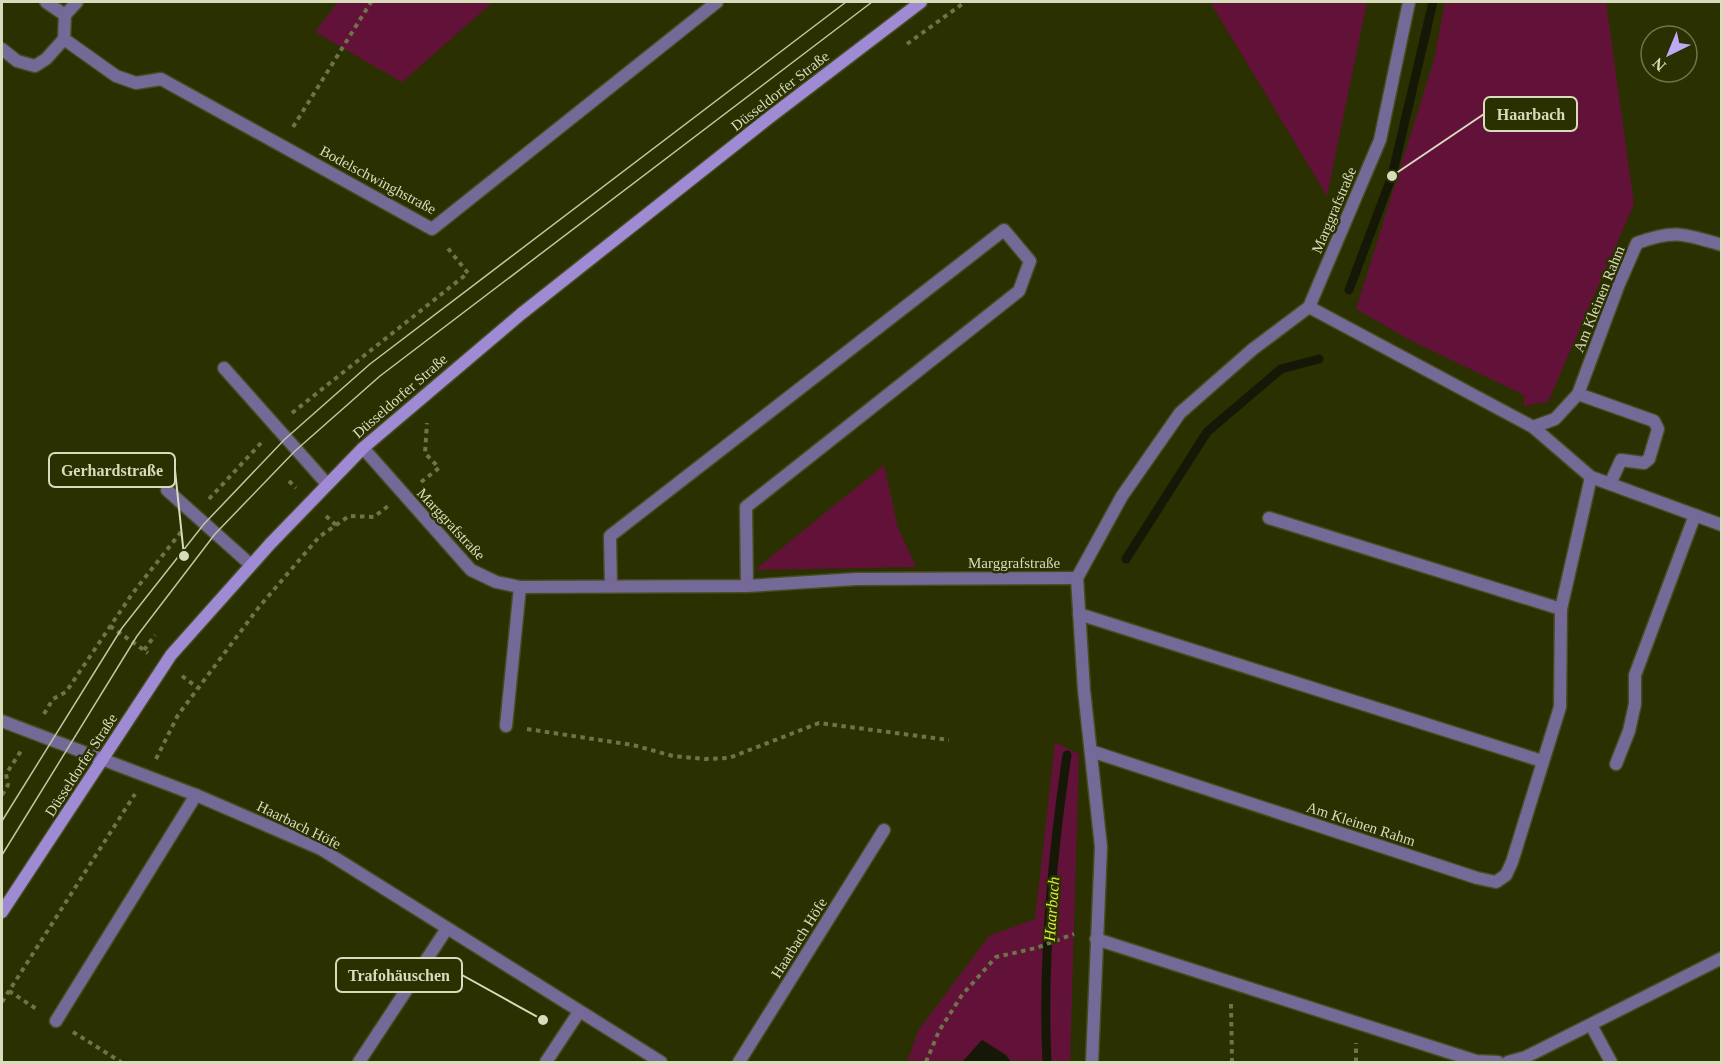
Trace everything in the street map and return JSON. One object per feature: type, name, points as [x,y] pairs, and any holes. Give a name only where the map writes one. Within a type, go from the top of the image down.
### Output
[{"type":"main road","name":"Düsseldorfer Straße","points":[[2,912],[171,655],[250,565],[363,448],[521,314],[770,117],[921,2]]},
{"type":"street","points":[[46,2],[65,15]]},
{"type":"street","points":[[2,49],[17,62],[35,66],[46,59],[64,39],[65,15],[77,2]]},
{"type":"street","name":"Bodelschwinghstraße","points":[[64,39],[116,76],[136,83],[161,79],[432,229],[717,2]]},
{"type":"street","name":"Marggrafstraße","points":[[363,448],[471,570],[496,582],[520,587],[747,586],[856,579],[1077,578],[1122,496],[1180,413],[1253,349],[1309,307],[1380,140],[1409,2]]},
{"type":"street","points":[[611,586],[610,536],[1004,230],[1030,261],[1019,291],[746,507],[747,586]]},
{"type":"street","name":"Am Kleinen Rahm","points":[[1533,427],[1555,419],[1578,393],[1637,243],[1663,234],[1683,234],[1722,245]]},
{"type":"street","points":[[1309,307],[1533,427],[1591,477],[1722,525]]},
{"type":"street","points":[[224,368],[327,484]]},
{"type":"street","points":[[1578,393],[1654,421],[1658,429],[1649,459],[1644,463],[1621,459],[1610,484]]},
{"type":"street","name":"Am Kleinen Rahm","points":[[1091,751],[1477,878],[1496,882],[1506,875],[1512,862],[1560,706],[1561,609],[1591,477]]},
{"type":"street","points":[[167,490],[250,565]]},
{"type":"street","points":[[1616,764],[1631,722],[1635,675],[1695,515]]},
{"type":"street","points":[[1269,518],[1561,609]]},
{"type":"street","points":[[1077,578],[1078,614],[1101,847],[1092,1062]]},
{"type":"street","points":[[506,726],[520,587]]},
{"type":"street","points":[[1078,614],[1542,761]]},
{"type":"street","name":"Haarbach Höfe","points":[[2,721],[34,731],[196,795],[321,849],[446,930],[661,1062]]},
{"type":"street","points":[[56,1021],[196,795]]},
{"type":"street","name":"Haarbach Höfe","points":[[739,1062],[884,830]]},
{"type":"street","points":[[359,1062],[446,930]]},
{"type":"street","points":[[1096,939],[1476,1061],[1498,1062]]},
{"type":"street","points":[[1508,1062],[1526,1057],[1722,958]]},
{"type":"street","points":[[546,1062],[579,1012]]},
{"type":"street","points":[[1591,1024],[1611,1062]]},
{"type":"path","points":[[282,145],[371,2]]},
{"type":"path","points":[[232,472],[275,428],[317,391],[468,273],[432,229]]},
{"type":"path","points":[[2,1002],[147,776],[178,715],[259,607],[319,537],[349,516],[374,517],[404,495]]},
{"type":"path","points":[[2,795],[8,784],[6,774],[53,699],[66,692],[132,594]]},
{"type":"path","points":[[506,726],[633,745],[673,756],[705,759],[729,758],[819,723],[949,740]]},
{"type":"path","points":[[926,1062],[939,1031],[962,995],[996,957],[1036,948],[1057,939]]},
{"type":"path","points":[[1231,982],[1232,1062]]},
{"type":"shaded area","points":[[338,2],[493,2],[402,82],[315,32]]},
{"type":"shaded area","points":[[1210,2],[1367,2],[1327,196]]},
{"type":"shaded area","points":[[1445,2],[1606,2],[1634,204],[1548,402],[1524,406],[1524,395],[1412,341],[1356,309],[1434,60]]},
{"type":"shaded area","points":[[884,465],[898,528],[916,567],[755,570]]},
{"type":"shaded area","points":[[1055,742],[1079,754],[1070,1062],[1011,1062],[1006,1055],[982,1040],[962,1062],[907,1062],[918,1031],[989,936],[1035,919]]},
{"type":"shaded area","points":[[982,1040],[1006,1055],[1011,1062],[962,1062]]},
{"type":"waterway","name":"Haarbach","points":[[1349,290],[1392,176],[1433,2]]},
{"type":"waterway","name":"Haarbach","points":[[1126,559],[1207,432],[1281,369],[1319,359]]},
{"type":"waterway","name":"Haarbach","points":[[1047,1062],[1047,947],[1057,831],[1067,755]]},
{"type":"tram line","points":[[2,821],[122,628],[204,524],[285,439],[370,364],[846,2]]},
{"type":"tram line","points":[[2,855],[137,636],[215,534],[295,451],[380,376],[872,2]]},
{"type":"place","name":"Haarbach","points":[[1392,176]]},
{"type":"place","name":"Gerhardstraße","points":[[184,556]]},
{"type":"place","name":"Trafohäuschen","points":[[543,1020]]}]
